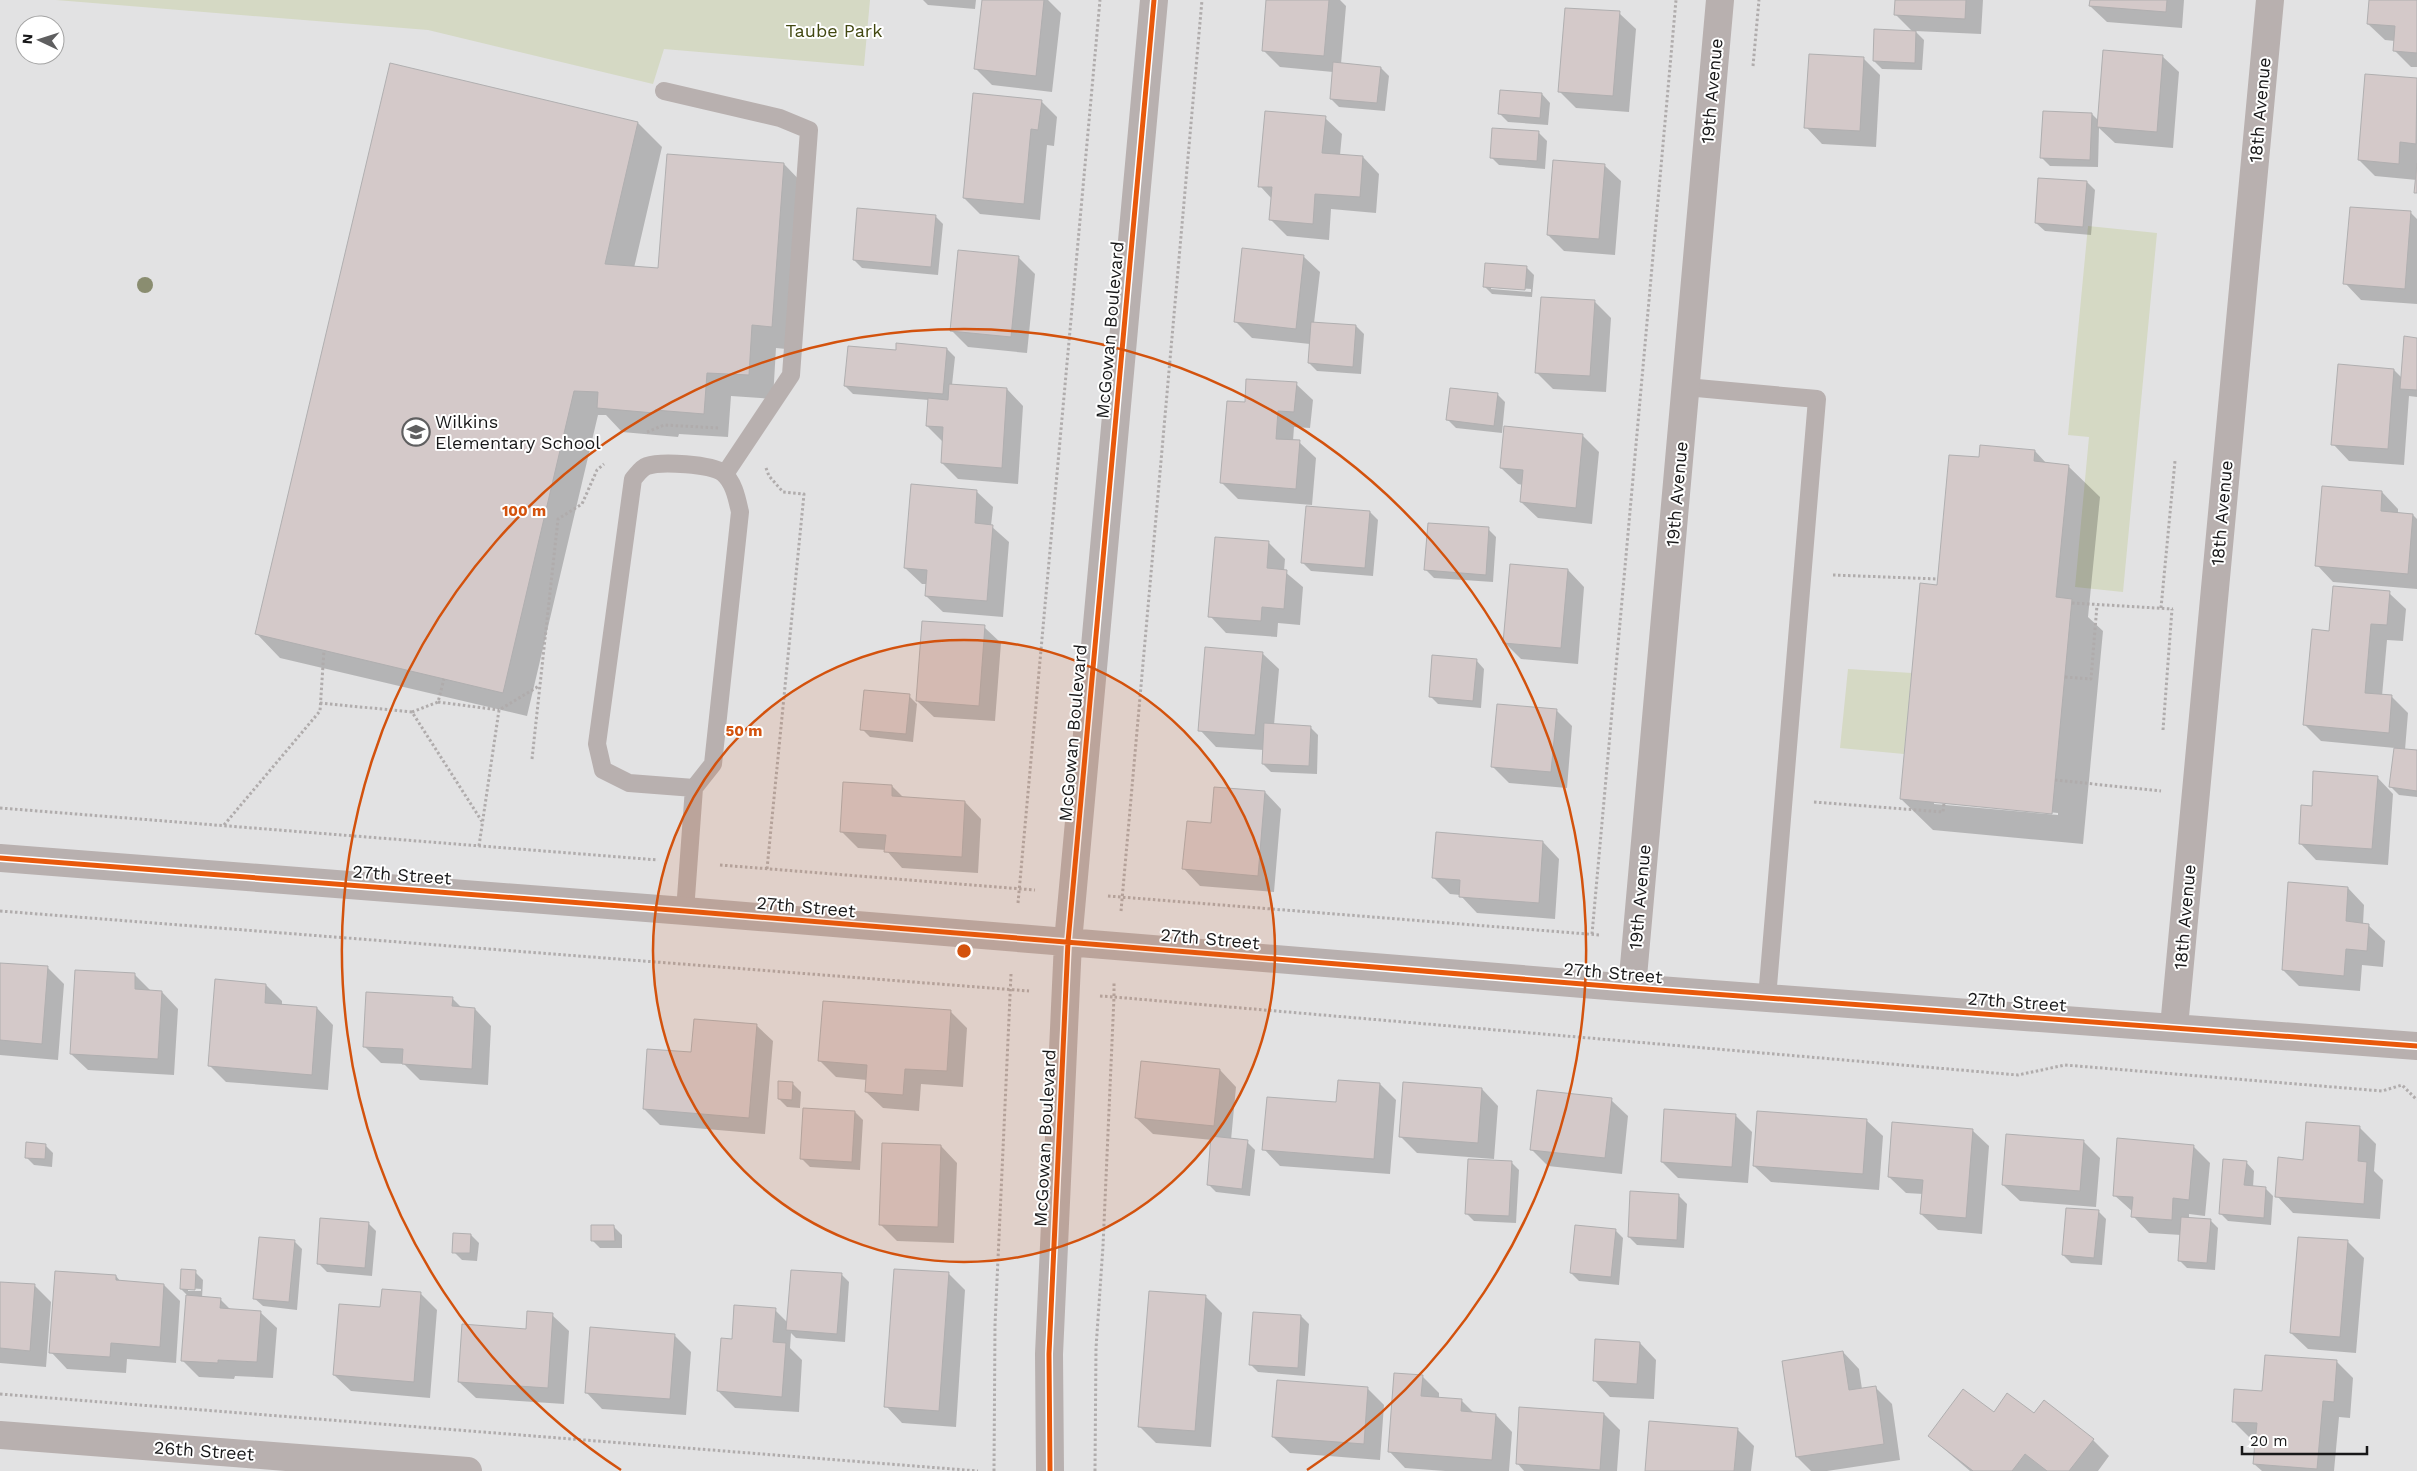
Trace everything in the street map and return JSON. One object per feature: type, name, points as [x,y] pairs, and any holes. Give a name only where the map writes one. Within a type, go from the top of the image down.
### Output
[{"type":"street","name":"McGowan Boulevard","points":[[1050,1471],[1049,1354],[1068,942],[1154,0]]},
{"type":"street","name":"19th Avenue","points":[[1632,988],[1720,0]]},
{"type":"street","name":"18th Avenue","points":[[2174,1027],[2270,0]]},
{"type":"street","name":"27th Street","points":[[0,858],[685,911],[1632,988],[2417,1046]]},
{"type":"street","name":"26th Street","points":[[0,1435],[419,1469],[468,1471]]},
{"type":"lane","points":[[664,91],[780,118],[809,130],[791,375],[725,474]]},
{"type":"lane","points":[[1686,387],[1816,398],[1767,998]]},
{"type":"lane","points":[[685,911],[694,788],[713,764],[740,512],[734,489],[725,474],[714,468],[658,463],[644,467],[633,479],[598,744],[603,770],[629,783],[694,788]]},
{"type":"path","points":[[1017,910],[1100,0]]},
{"type":"path","points":[[1120,917],[1202,0]]},
{"type":"path","points":[[1592,934],[1676,0]]},
{"type":"path","points":[[638,436],[664,425],[728,429],[746,424],[754,432],[769,476],[784,492],[804,494],[768,869]]},
{"type":"path","points":[[532,760],[538,686],[558,519],[582,504],[597,470],[610,458]]},
{"type":"path","points":[[2161,608],[2175,461]]},
{"type":"path","points":[[1802,574],[1938,579]]},
{"type":"path","points":[[2072,603],[2213,611]]},
{"type":"path","points":[[2065,677],[2091,679],[2097,604]]},
{"type":"path","points":[[2163,734],[2172,609]]},
{"type":"path","points":[[224,826],[320,711],[324,650]]},
{"type":"path","points":[[438,702],[444,679]]},
{"type":"path","points":[[320,703],[412,712],[438,702],[499,710],[538,686]]},
{"type":"path","points":[[480,846],[499,710]]},
{"type":"path","points":[[412,712],[483,823]]},
{"type":"path","points":[[2055,780],[2196,794]]},
{"type":"path","points":[[2158,791],[2159,782]]},
{"type":"path","points":[[1784,800],[1944,812],[1944,804]]},
{"type":"path","points":[[0,808],[1036,890]]},
{"type":"path","points":[[1105,896],[1609,935]]},
{"type":"path","points":[[0,911],[1029,991]]},
{"type":"path","points":[[994,1471],[995,1325],[1011,968]]},
{"type":"path","points":[[1095,1471],[1096,1348],[1103,1246],[1114,977]]},
{"type":"path","points":[[1097,996],[2018,1074],[2065,1066],[2382,1091],[2402,1085],[2417,1100]]},
{"type":"path","points":[[0,1394],[978,1471]]},
{"type":"green space","name":"Taube Park","points":[[56,0],[870,0],[864,66],[664,49],[653,84],[428,30]]},
{"type":"green space","points":[[2088,226],[2157,233],[2123,592],[2075,587],[2089,437],[2068,435]]},
{"type":"green space","points":[[1848,669],[1912,673],[1904,754],[1840,748]]},
{"type":"building","points":[[982,0],[1044,0],[1036,76],[974,69]]},
{"type":"building","points":[[1266,0],[1329,0],[1324,56],[1262,51]]},
{"type":"building","points":[[1895,0],[1966,0],[1965,19],[1894,15]]},
{"type":"building","points":[[2090,0],[2167,0],[2166,12],[2089,6]]},
{"type":"building","points":[[2369,0],[2417,0],[2417,53],[2393,51],[2395,26],[2367,24]]},
{"type":"building","points":[[1565,8],[1620,11],[1613,96],[1558,92]]},
{"type":"building","points":[[1874,29],[1916,31],[1915,63],[1873,61]]},
{"type":"building","points":[[2103,50],[2163,55],[2157,132],[2097,127]]},
{"type":"building","points":[[1809,54],[1864,57],[1860,131],[1804,128]]},
{"type":"building","points":[[1333,62],[1381,67],[1377,103],[1330,99]]},
{"type":"building","points":[[390,63],[638,122],[605,264],[658,268],[667,154],[784,163],[772,327],[752,325],[749,375],[707,373],[704,414],[655,410],[654,413],[597,408],[598,392],[574,391],[503,693],[255,634]]},
{"type":"building","points":[[2365,74],[2417,78],[2416,144],[2400,142],[2399,164],[2358,160]]},
{"type":"building","points":[[1500,90],[1542,93],[1540,118],[1498,114]]},
{"type":"building","points":[[973,93],[1042,100],[1038,130],[1031,129],[1024,204],[963,198]]},
{"type":"building","points":[[1265,111],[1326,116],[1322,153],[1363,156],[1360,197],[1315,194],[1313,224],[1269,220],[1272,187],[1258,187]]},
{"type":"building","points":[[2043,111],[2092,113],[2090,160],[2040,158]]},
{"type":"building","points":[[1492,128],[1539,131],[1537,161],[1490,158]]},
{"type":"building","points":[[1553,160],[1605,164],[1599,239],[1547,235]]},
{"type":"building","points":[[2417,163],[2417,193],[2414,193]]},
{"type":"building","points":[[2038,178],[2087,181],[2083,227],[2035,223]]},
{"type":"building","points":[[2350,207],[2411,211],[2405,289],[2343,284]]},
{"type":"building","points":[[857,208],[936,215],[931,267],[853,260]]},
{"type":"building","points":[[1242,248],[1304,255],[1296,329],[1234,322]]},
{"type":"building","points":[[958,250],[1019,256],[1011,337],[950,331]]},
{"type":"building","points":[[1485,263],[1527,266],[1525,290],[1483,287]]},
{"type":"building","points":[[1541,297],[1595,300],[1590,376],[1535,373]]},
{"type":"building","points":[[1311,322],[1356,325],[1353,367],[1308,363]]},
{"type":"building","points":[[2404,336],[2417,338],[2417,390],[2400,389]]},
{"type":"building","points":[[896,343],[947,348],[943,394],[844,386],[848,346],[896,350]]},
{"type":"building","points":[[2338,364],[2394,369],[2388,449],[2331,445]]},
{"type":"building","points":[[1246,379],[1297,382],[1294,412],[1278,411],[1276,439],[1300,440],[1296,489],[1220,483],[1227,401],[1245,402]]},
{"type":"building","points":[[949,384],[1007,388],[1002,468],[941,463],[943,427],[926,426],[928,398],[948,400]]},
{"type":"building","points":[[1450,388],[1498,393],[1494,426],[1446,420]]},
{"type":"building","points":[[1504,426],[1583,434],[1576,508],[1520,502],[1523,470],[1500,468]]},
{"type":"building","points":[[1980,445],[2035,450],[2034,461],[2069,465],[2056,597],[2072,599],[2052,814],[1900,799],[1920,583],[1937,585],[1949,455],[1979,457]]},
{"type":"building","points":[[911,484],[977,490],[975,523],[993,525],[987,601],[925,596],[927,570],[904,568]]},
{"type":"building","points":[[2322,486],[2382,491],[2381,511],[2413,514],[2408,574],[2315,566]]},
{"type":"building","points":[[1306,506],[1370,511],[1365,568],[1301,563]]},
{"type":"building","points":[[1428,523],[1489,527],[1486,575],[1424,570]]},
{"type":"building","points":[[1215,537],[1269,541],[1267,568],[1287,570],[1284,609],[1262,607],[1261,621],[1208,617]]},
{"type":"building","points":[[1510,564],[1568,569],[1561,648],[1503,643]]},
{"type":"building","points":[[2333,586],[2390,591],[2387,625],[2371,624],[2365,693],[2392,695],[2389,733],[2303,725],[2312,629],[2329,631]]},
{"type":"building","points":[[922,621],[985,625],[979,706],[916,701]]},
{"type":"building","points":[[1205,647],[1263,652],[1255,735],[1198,731]]},
{"type":"building","points":[[1432,655],[1477,659],[1473,701],[1429,697]]},
{"type":"building","points":[[864,690],[910,694],[906,734],[860,730]]},
{"type":"building","points":[[1497,704],[1557,709],[1551,772],[1491,767]]},
{"type":"building","points":[[1264,723],[1311,726],[1309,766],[1262,764]]},
{"type":"building","points":[[2394,748],[2417,750],[2417,791],[2389,787]]},
{"type":"building","points":[[2313,771],[2378,776],[2372,849],[2299,844],[2301,805],[2312,806]]},
{"type":"building","points":[[843,782],[892,785],[892,796],[965,801],[962,857],[884,852],[886,835],[840,832]]},
{"type":"building","points":[[1214,787],[1265,791],[1258,876],[1182,869],[1187,821],[1211,823]]},
{"type":"building","points":[[1436,832],[1543,841],[1539,903],[1459,897],[1460,880],[1432,878]]},
{"type":"building","points":[[2288,882],[2348,887],[2346,921],[2369,924],[2367,951],[2346,949],[2344,976],[2282,970]]},
{"type":"building","points":[[0,963],[48,966],[42,1044],[0,1040]]},
{"type":"building","points":[[75,970],[135,973],[135,989],[162,991],[158,1059],[70,1054]]},
{"type":"building","points":[[215,979],[266,984],[265,1003],[317,1007],[312,1075],[208,1066]]},
{"type":"building","points":[[366,992],[453,997],[452,1006],[475,1008],[472,1069],[402,1064],[403,1049],[363,1047]]},
{"type":"building","points":[[823,1001],[951,1010],[947,1071],[905,1069],[903,1095],[865,1092],[867,1065],[818,1061]]},
{"type":"building","points":[[694,1019],[757,1024],[749,1118],[643,1109],[647,1049],[691,1052]]},
{"type":"building","points":[[1141,1061],[1220,1069],[1214,1126],[1135,1118]]},
{"type":"building","points":[[1338,1080],[1380,1083],[1374,1159],[1262,1150],[1267,1097],[1336,1102]]},
{"type":"building","points":[[778,1081],[793,1082],[792,1100],[778,1099]]},
{"type":"building","points":[[1403,1082],[1482,1088],[1478,1143],[1399,1137]]},
{"type":"building","points":[[1537,1090],[1612,1098],[1605,1158],[1530,1150]]},
{"type":"building","points":[[803,1108],[855,1111],[852,1162],[800,1159]]},
{"type":"building","points":[[1664,1109],[1736,1114],[1732,1167],[1661,1162]]},
{"type":"building","points":[[1757,1111],[1867,1119],[1863,1174],[1753,1166]]},
{"type":"building","points":[[1892,1122],[1973,1129],[1966,1218],[1920,1214],[1923,1180],[1888,1177]]},
{"type":"building","points":[[2306,1122],[2360,1126],[2358,1161],[2367,1162],[2364,1204],[2275,1197],[2278,1157],[2303,1160]]},
{"type":"building","points":[[2006,1134],[2084,1140],[2080,1191],[2002,1185]]},
{"type":"building","points":[[1211,1136],[1248,1140],[1242,1189],[1207,1185]]},
{"type":"building","points":[[2117,1138],[2194,1145],[2189,1200],[2173,1198],[2172,1220],[2131,1217],[2133,1197],[2113,1196]]},
{"type":"building","points":[[26,1142],[46,1144],[45,1159],[25,1158]]},
{"type":"building","points":[[882,1143],[941,1145],[938,1227],[879,1225]]},
{"type":"building","points":[[1468,1159],[1512,1161],[1509,1216],[1465,1214]]},
{"type":"building","points":[[2223,1159],[2247,1161],[2244,1185],[2266,1187],[2264,1218],[2219,1214]]},
{"type":"building","points":[[1630,1191],[1679,1194],[1677,1240],[1628,1237]]},
{"type":"building","points":[[2066,1208],[2099,1210],[2094,1258],[2062,1255]]},
{"type":"building","points":[[2181,1217],[2211,1219],[2207,1263],[2178,1261]]},
{"type":"building","points":[[320,1218],[369,1222],[365,1268],[317,1264]]},
{"type":"building","points":[[591,1225],[614,1225],[615,1241],[591,1241]]},
{"type":"building","points":[[1575,1225],[1616,1229],[1611,1277],[1570,1273]]},
{"type":"building","points":[[453,1233],[471,1234],[470,1253],[452,1253]]},
{"type":"building","points":[[259,1237],[295,1240],[289,1302],[253,1299]]},
{"type":"building","points":[[2298,1237],[2348,1240],[2340,1337],[2290,1333]]},
{"type":"building","points":[[181,1269],[196,1270],[195,1290],[180,1289]]},
{"type":"building","points":[[894,1269],[949,1272],[939,1411],[884,1407]]},
{"type":"building","points":[[791,1270],[842,1273],[837,1334],[786,1330]]},
{"type":"building","points":[[55,1271],[116,1275],[116,1280],[164,1284],[160,1347],[111,1343],[110,1357],[49,1353]]},
{"type":"building","points":[[0,1282],[35,1284],[30,1351],[0,1348]]},
{"type":"building","points":[[382,1289],[421,1292],[414,1382],[333,1375],[339,1304],[380,1307]]},
{"type":"building","points":[[1149,1291],[1206,1295],[1195,1431],[1138,1427]]},
{"type":"building","points":[[186,1295],[221,1298],[220,1308],[261,1311],[257,1362],[218,1360],[218,1363],[181,1361]]},
{"type":"building","points":[[734,1305],[776,1308],[773,1342],[786,1343],[782,1397],[717,1391],[721,1338],[732,1339]]},
{"type":"building","points":[[527,1311],[553,1313],[548,1388],[458,1382],[462,1324],[526,1329]]},
{"type":"building","points":[[1253,1312],[1301,1315],[1298,1368],[1249,1365]]},
{"type":"building","points":[[590,1327],[675,1334],[670,1399],[585,1393]]},
{"type":"building","points":[[1595,1339],[1640,1342],[1637,1384],[1593,1381]]},
{"type":"building","points":[[1843,1351],[1849,1390],[1876,1386],[1884,1444],[1796,1457],[1782,1361]]},
{"type":"building","points":[[2265,1355],[2337,1360],[2334,1402],[2323,1401],[2317,1469],[2253,1464],[2257,1423],[2232,1422],[2234,1389],[2262,1391]]},
{"type":"building","points":[[1394,1373],[1423,1375],[1421,1396],[1462,1399],[1461,1411],[1496,1414],[1492,1460],[1388,1452]]},
{"type":"building","points":[[1277,1380],[1368,1387],[1364,1444],[1272,1437]]},
{"type":"building","points":[[1963,1389],[1994,1412],[2007,1393],[2034,1413],[2044,1400],[2094,1439],[2069,1471],[2047,1471],[2025,1454],[2012,1471],[1973,1471],[1928,1436]]},
{"type":"building","points":[[1519,1407],[1604,1413],[1600,1470],[1516,1464]]},
{"type":"building","points":[[1649,1421],[1738,1428],[1734,1471],[1645,1471]]},
{"type":"cycle path","points":[[1050,1471],[1049,1354],[1068,942],[1154,0]]},
{"type":"cycle path","points":[[0,858],[685,911],[1632,988],[2417,1046]]},
{"type":"place","name":"Wilkins Elementary School","points":[[416,432]]}]
